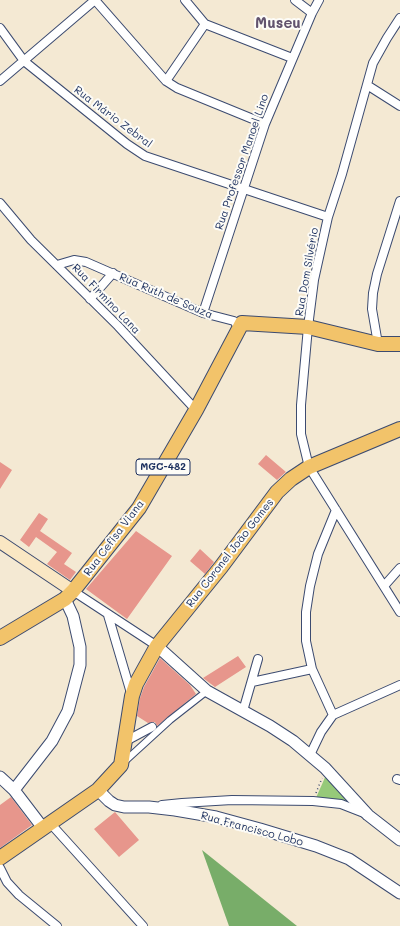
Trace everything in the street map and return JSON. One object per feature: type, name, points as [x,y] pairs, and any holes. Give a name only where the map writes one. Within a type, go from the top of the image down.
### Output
[{"type":"highway","name":"Rua Ruth de Souza","points":[[241,325],[308,327],[378,344],[400,344]]},
{"type":"highway","name":"Rua Cefisa Viana","points":[[0,638],[68,593],[139,508],[196,410],[241,325]]},
{"type":"highway","name":"Rua Coronel João Gomes","points":[[121,764],[132,696],[136,684],[156,646],[221,567],[277,492],[291,479],[309,467],[400,430]]},
{"type":"highway","points":[[0,858],[98,790],[121,764]]},
{"type":"main road","points":[[0,542],[68,593]]},
{"type":"street","points":[[0,80],[95,0],[166,81],[177,88],[265,124]]},
{"type":"street","points":[[185,0],[205,24],[292,58]]},
{"type":"street","points":[[295,0],[312,14]]},
{"type":"street","name":"Rua Professor Manoel Lino","points":[[203,313],[265,124],[292,58],[320,0]]},
{"type":"street","name":"Rua Dom Silvério","points":[[400,18],[373,63],[328,218],[314,280],[300,405],[301,434],[309,467],[400,612]]},
{"type":"street","points":[[166,81],[205,24]]},
{"type":"street","name":"Rua Mário Zebral","points":[[0,28],[24,61],[144,156],[328,218]]},
{"type":"street","points":[[367,85],[400,106]]},
{"type":"street","name":"Rua Firmino Lana","points":[[0,203],[31,240],[118,326],[196,410]]},
{"type":"street","points":[[378,344],[372,309],[373,293],[377,274],[399,206]]},
{"type":"street","name":"Rua Ruth de Souza","points":[[57,265],[66,261],[74,260],[86,262],[203,313],[234,321],[241,325]]},
{"type":"street","name":"Rua Ruth de Souza","points":[[90,299],[113,273]]},
{"type":"street","points":[[333,716],[312,669],[306,640],[306,612],[310,586],[318,554],[336,510]]},
{"type":"street","points":[[384,586],[400,568]]},
{"type":"street","points":[[68,593],[108,615],[156,646],[207,691],[294,741],[325,768],[368,814],[400,840]]},
{"type":"street","points":[[14,790],[52,741],[68,712],[80,666],[80,646],[68,593]]},
{"type":"street","points":[[108,615],[132,696]]},
{"type":"street","points":[[243,711],[258,660]]},
{"type":"street","points":[[252,682],[312,669]]},
{"type":"street","points":[[310,755],[321,732],[333,716],[400,685]]},
{"type":"street","points":[[121,764],[170,720],[207,691]]},
{"type":"street","points":[[124,742],[152,727]]},
{"type":"street","points":[[0,776],[143,926]]},
{"type":"street","name":"Rua Francisco Lobo","points":[[98,790],[115,805],[124,807],[150,807],[216,817],[260,828],[316,846],[349,860],[400,893]]},
{"type":"street","points":[[341,804],[347,792]]},
{"type":"street","points":[[150,807],[182,803],[232,800],[313,801],[341,804],[368,814]]},
{"type":"street","points":[[0,868],[7,882],[19,895],[57,926]]},
{"type":"path","points":[[313,801],[325,768]]},
{"type":"green space","points":[[327,773],[358,805],[315,800]]},
{"type":"green space","points":[[202,850],[297,926],[229,926]]},
{"type":"building","points":[[266,455],[286,472],[277,480],[258,464]]},
{"type":"building","points":[[0,462],[12,470],[0,489]]},
{"type":"building","points":[[39,513],[48,519],[40,531],[72,553],[64,564],[76,572],[70,580],[47,564],[57,552],[36,537],[29,547],[20,540]]},
{"type":"building","points":[[136,531],[172,556],[127,619],[86,589]]},
{"type":"building","points":[[200,549],[214,562],[205,574],[190,561]]},
{"type":"building","points":[[238,656],[246,667],[215,687],[203,678]]},
{"type":"building","points":[[160,658],[190,685],[196,694],[157,726],[155,722],[148,723],[137,716],[140,698],[144,687]]},
{"type":"building","points":[[11,797],[32,825],[0,848],[0,805]]},
{"type":"building","points":[[115,812],[139,840],[119,857],[94,829]]},
{"type":"district","name":"Museu","points":[[278,23]]}]
